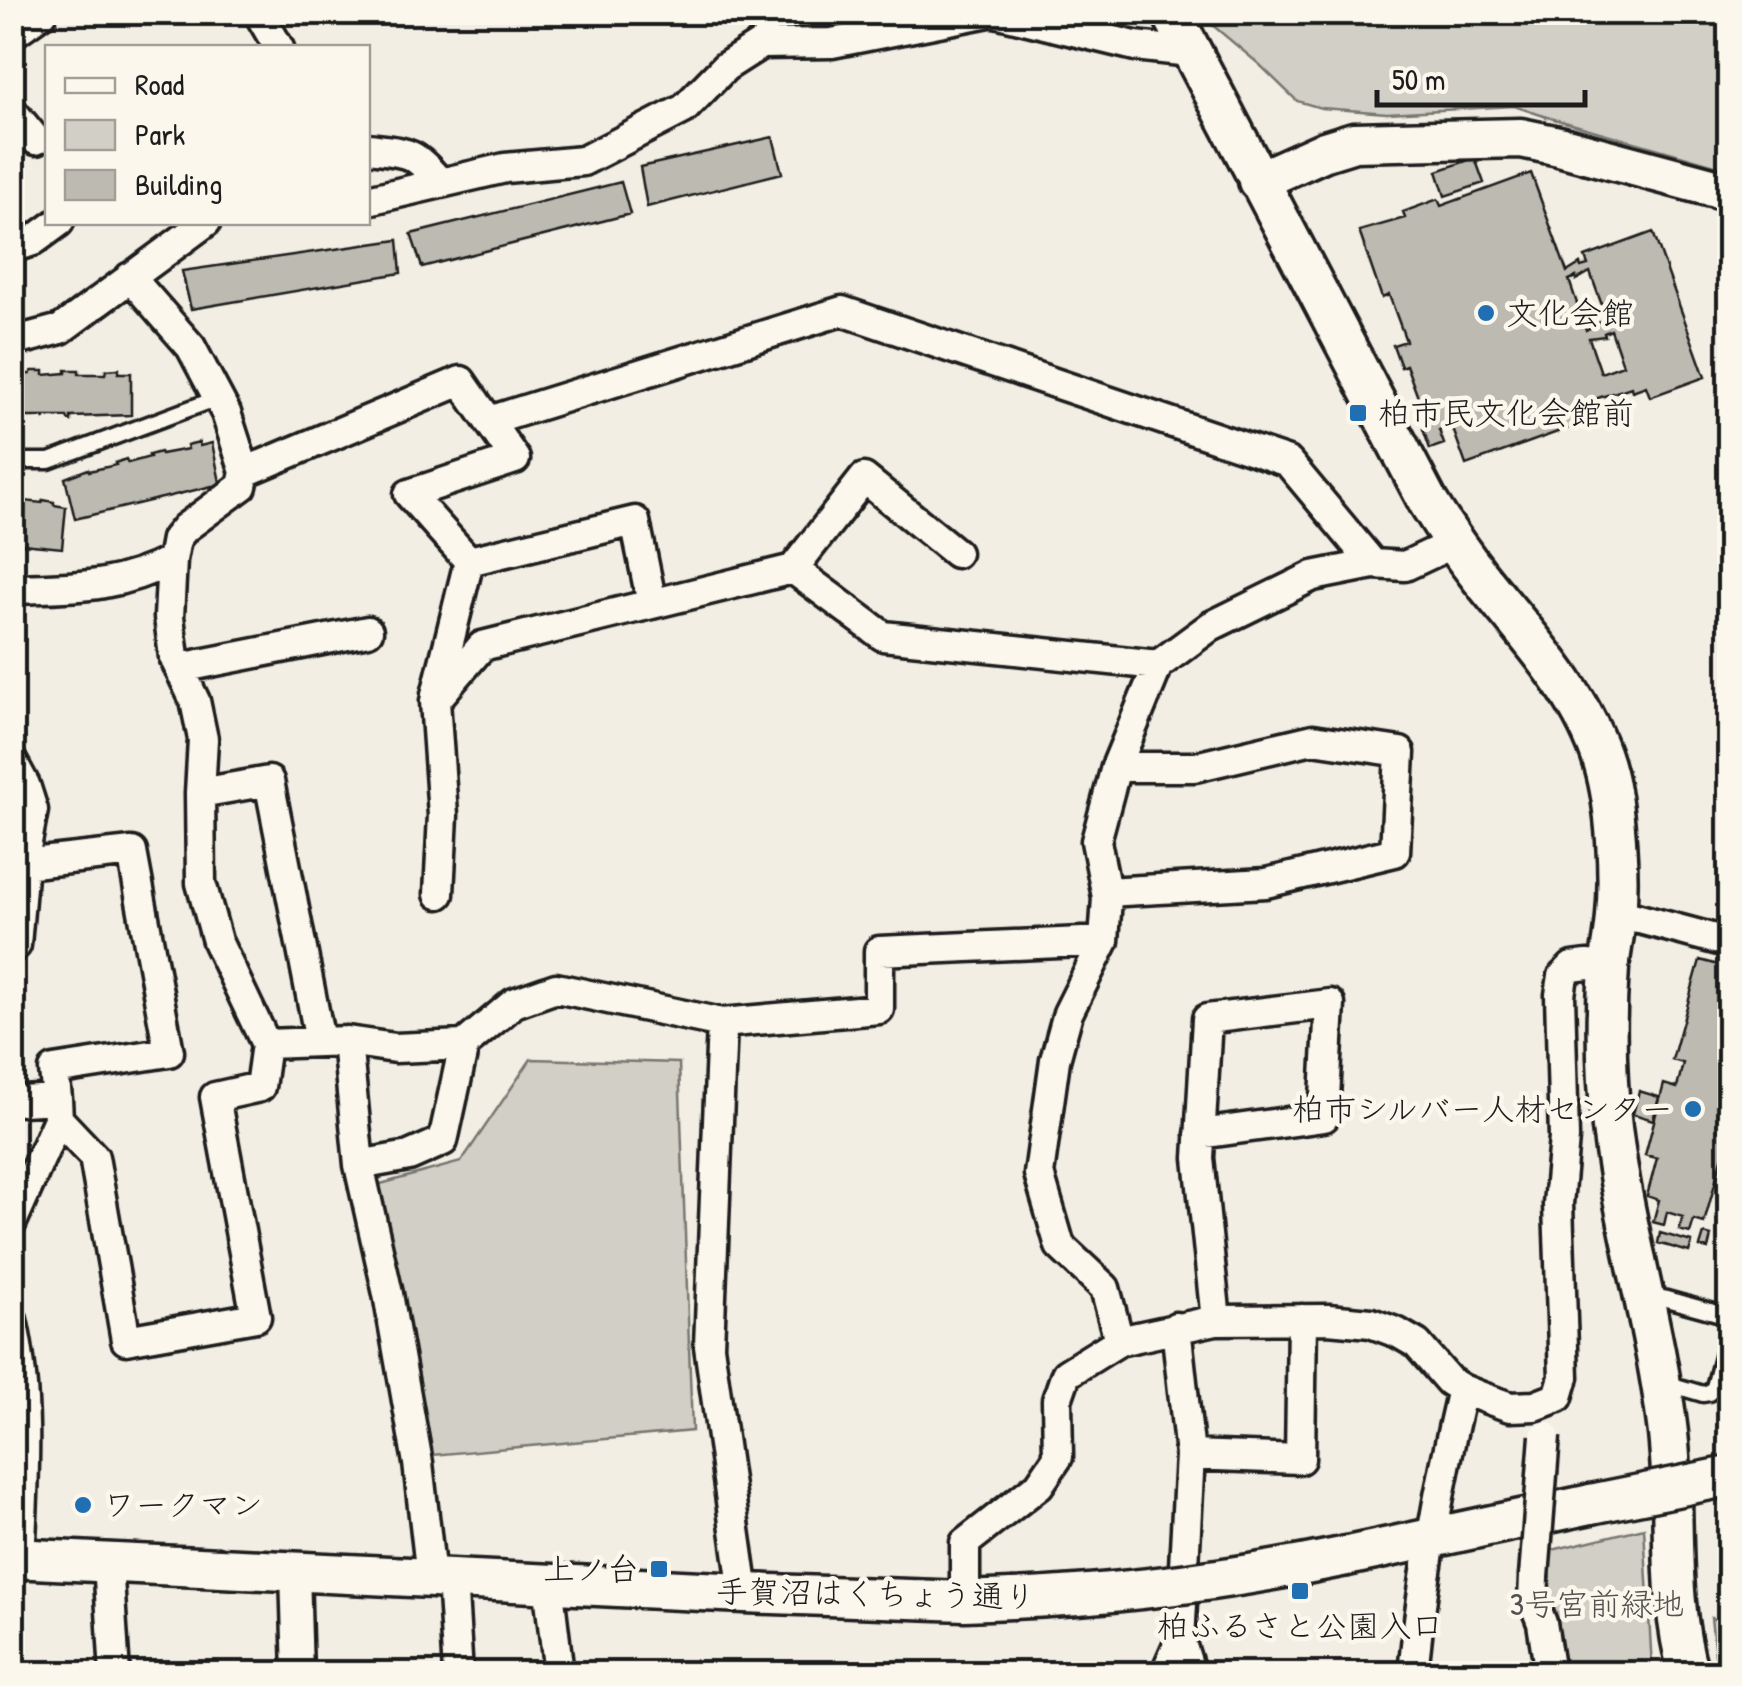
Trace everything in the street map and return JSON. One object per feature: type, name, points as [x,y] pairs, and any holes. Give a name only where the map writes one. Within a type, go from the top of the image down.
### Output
[{"type":"street","points":[[12,34],[43,12]]},
{"type":"street","points":[[258,12],[278,45]]},
{"type":"street","points":[[370,200],[505,168],[583,161],[684,108],[725,67],[761,44],[832,42],[992,12],[1135,46],[1190,52]]},
{"type":"street","points":[[1171,12],[1393,438],[1454,543],[1541,651],[1578,708],[1604,767],[1613,807],[1616,914],[1609,967],[1607,1043],[1612,1136],[1662,1382],[1668,1431],[1674,1584],[1689,1674]]},
{"type":"street","points":[[12,111],[36,140]]},
{"type":"street","points":[[1258,181],[1354,142],[1521,138],[1730,192]]},
{"type":"street","points":[[370,148],[409,153],[421,160],[440,183]]},
{"type":"street","points":[[12,248],[33,242],[55,225]]},
{"type":"street","points":[[12,342],[61,329],[202,225]]},
{"type":"street","points":[[22,864],[132,852],[169,1052],[54,1070],[57,1109],[94,1157],[126,1340],[256,1317],[214,1097],[260,1086],[266,1044],[217,941],[200,883],[203,739],[196,702],[174,657],[169,618],[176,539],[242,486],[245,472],[226,413],[191,348],[130,277]]},
{"type":"street","points":[[489,421],[842,311],[1288,462],[1372,564]]},
{"type":"street","points":[[245,472],[461,381],[515,459],[409,494],[469,561]]},
{"type":"street","points":[[435,701],[482,646],[792,568],[864,478],[956,553]]},
{"type":"street","points":[[469,561],[636,521],[652,604]]},
{"type":"street","points":[[1119,1341],[1105,1288],[1060,1246],[1039,1174],[1055,1060],[1068,1013],[1104,941],[1106,892],[1096,841],[1116,768],[1158,665],[1211,626],[1312,576],[1372,564],[1405,566],[1454,543]]},
{"type":"street","points":[[12,589],[98,586],[144,574],[172,560]]},
{"type":"street","points":[[440,894],[443,814],[435,701],[469,561]]},
{"type":"street","points":[[792,568],[883,636],[1158,665]]},
{"type":"street","points":[[180,668],[368,631]]},
{"type":"street","points":[[1106,892],[1266,883],[1395,852],[1400,752],[1313,739],[1195,766],[1116,768]]},
{"type":"street","points":[[12,761],[25,785],[16,944],[12,949]]},
{"type":"street","points":[[200,792],[269,780],[333,1041],[388,1294],[458,1674]]},
{"type":"street","points":[[1616,914],[1730,942]]},
{"type":"street","points":[[266,1044],[333,1041],[395,1048],[464,1045],[514,1003],[556,988],[722,1022],[879,1009],[880,951],[1104,941]]},
{"type":"street","points":[[1550,1674],[1542,1623],[1533,1600],[1545,1436],[1564,1377],[1558,1204],[1564,1138],[1560,995],[1563,976],[1572,967],[1609,967]]},
{"type":"street","points":[[1200,1134],[1324,1117],[1330,1004],[1207,1019],[1200,1134],[1199,1158],[1216,1320]]},
{"type":"street","points":[[722,1022],[708,1346],[744,1593]]},
{"type":"street","points":[[359,1165],[409,1156],[443,1141],[464,1045]]},
{"type":"street","points":[[12,1096],[57,1109]]},
{"type":"street","points":[[12,1222],[25,1164],[57,1109]]},
{"type":"street","points":[[1190,1455],[1300,1459],[1302,1319]]},
{"type":"street","points":[[12,1320],[16,1375],[26,1428],[16,1558]]},
{"type":"street","points":[[965,1601],[965,1543],[1039,1485],[1058,1457],[1056,1400],[1066,1374],[1119,1341],[1216,1320],[1371,1323],[1416,1344],[1462,1389],[1510,1407],[1535,1406],[1558,1397]]},
{"type":"street","points":[[1165,1674],[1180,1640],[1190,1455],[1176,1327]]},
{"type":"street","points":[[1413,1674],[1438,1491],[1462,1389]]},
{"type":"street","name":"手賀沼はくちょう通り","points":[[16,1558],[965,1601],[1077,1596],[1260,1574],[1730,1476]]},
{"type":"street","points":[[108,1563],[116,1674]]},
{"type":"street","points":[[294,1571],[298,1674]]},
{"type":"street","points":[[548,1583],[559,1674]]},
{"type":"street","points":[[1180,1640],[1191,1674]]},
{"type":"lane","points":[[12,460],[49,461],[218,398]]},
{"type":"lane","points":[[1642,1292],[1721,1314],[1730,1327],[1714,1387],[1708,1392],[1703,1394],[1662,1382]]},
{"type":"green space","points":[[1198,13],[1729,13],[1729,169],[1514,106],[1387,113],[1321,108],[1297,101]]},
{"type":"green space","points":[[531,1059],[679,1063],[692,1431],[422,1456],[377,1185],[461,1162]]},
{"type":"green space","name":"3号宮前緑地","points":[[1644,1528],[1654,1673],[1557,1673],[1543,1608],[1552,1550]]},
{"type":"green space","points":[[1711,1618],[1729,1624],[1729,1673],[1717,1673]]},
{"type":"building","points":[[773,137],[782,173],[647,207],[640,167]]},
{"type":"building","points":[[1475,158],[1484,183],[1445,196],[1437,171]]},
{"type":"building","points":[[1531,173],[1567,272],[1580,264],[1588,265],[1585,257],[1653,232],[1705,377],[1650,397],[1646,386],[1592,400],[1570,409],[1577,425],[1466,465],[1452,426],[1439,430],[1444,444],[1430,449],[1423,429],[1429,427],[1406,365],[1401,367],[1393,345],[1406,341],[1389,295],[1382,298],[1359,231],[1405,218],[1403,212],[1438,199],[1441,206]],"holes":[[[1590,272],[1608,322],[1586,330],[1569,280]],[[1611,330],[1623,365],[1601,373],[1589,338],[1605,336]]]},
{"type":"building","points":[[621,182],[630,214],[422,267],[411,234]]},
{"type":"building","points":[[398,240],[401,273],[191,309],[182,271]]},
{"type":"building","points":[[119,369],[118,373],[131,373],[131,415],[71,417],[71,421],[67,417],[12,417],[12,375],[66,370],[105,374],[106,370]]},
{"type":"building","points":[[199,442],[200,446],[212,443],[221,487],[75,519],[65,478],[126,459],[128,463],[160,452],[188,449],[187,445]]},
{"type":"building","points":[[12,496],[15,500],[43,500],[66,507],[62,548],[12,543]]},
{"type":"building","name":"柏市シルバー人材センター","points":[[1700,960],[1730,968],[1730,1130],[1704,1223],[1694,1220],[1690,1233],[1679,1230],[1683,1217],[1667,1212],[1664,1225],[1653,1222],[1659,1200],[1647,1196],[1657,1158],[1645,1155],[1664,1084],[1677,1088],[1683,1063],[1672,1060]]},
{"type":"building","points":[[1639,1091],[1659,1097],[1653,1120],[1633,1114]]},
{"type":"building","points":[[1660,1233],[1692,1242],[1689,1252],[1658,1243]]},
{"type":"building","points":[[1704,1234],[1711,1236],[1708,1249],[1700,1247]]},
{"type":"place","name":"文化会館","points":[[1486,313]]},
{"type":"place","name":"柏市民文化会館前","points":[[1358,413]]},
{"type":"place","name":"柏市シルバー人材センター","points":[[1693,1109]]},
{"type":"place","name":"ワークマン","points":[[83,1505]]},
{"type":"place","name":"上ノ台","points":[[659,1569]]},
{"type":"place","name":"柏ふるさと公園入口","points":[[1300,1591]]}]
